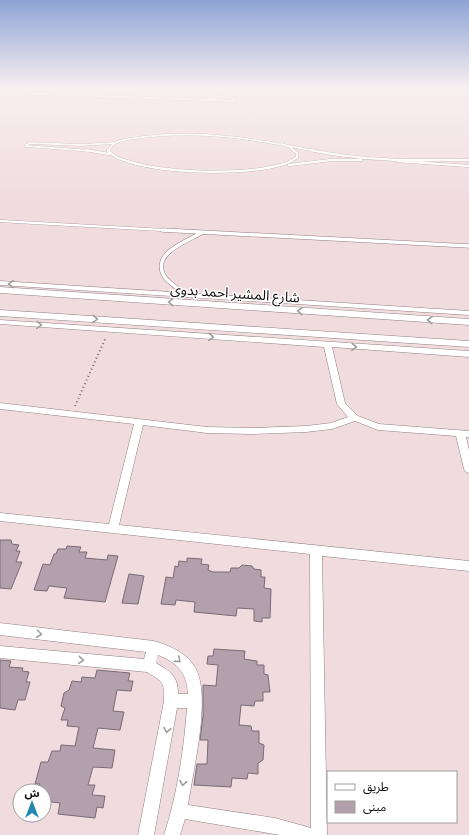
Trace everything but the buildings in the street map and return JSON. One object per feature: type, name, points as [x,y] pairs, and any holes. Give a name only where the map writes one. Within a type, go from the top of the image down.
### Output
[{"type":"street","points":[[0,283],[184,296],[231,303],[469,313]]},
{"type":"street","name":"شارع المشير احمد بدوى","points":[[0,290],[231,303],[469,322]]},
{"type":"street","points":[[0,313],[469,344]]},
{"type":"street","points":[[0,322],[469,354]]},
{"type":"street","points":[[430,341],[432,352]]},
{"type":"street","points":[[328,345],[341,404],[347,411],[355,418],[378,427],[465,434],[469,469]]},
{"type":"street","points":[[0,406],[72,413],[207,430],[252,431],[325,427],[355,418]]},
{"type":"street","points":[[113,528],[139,421]]},
{"type":"street","points":[[0,516],[469,566]]},
{"type":"street","points":[[316,550],[319,835]]},
{"type":"street","points":[[0,629],[154,647],[174,656],[191,673],[195,684],[196,702],[179,812],[180,811],[172,835]]},
{"type":"street","points":[[149,666],[154,647]]},
{"type":"street","points":[[0,652],[149,666],[167,677],[171,687],[171,701],[146,835]]},
{"type":"street","points":[[171,701],[188,700],[196,702]]},
{"type":"street","points":[[180,811],[275,826],[310,835]]},
{"type":"lane","points":[[469,160],[350,156],[246,138],[201,134],[150,136],[116,143],[29,143],[26,146],[88,150],[110,154],[125,161],[138,164],[186,170],[237,171],[325,161],[357,160],[469,166]]},
{"type":"lane","points":[[110,154],[108,149],[116,143]]},
{"type":"lane","points":[[62,148],[64,144]]},
{"type":"lane","points":[[282,144],[293,149],[298,155],[294,161],[283,166]]},
{"type":"lane","points":[[0,221],[469,246]]},
{"type":"lane","points":[[184,296],[177,287],[167,279],[163,272],[162,266],[167,253],[172,248],[201,232]]},
{"type":"path","points":[[72,413],[109,329]]}]
